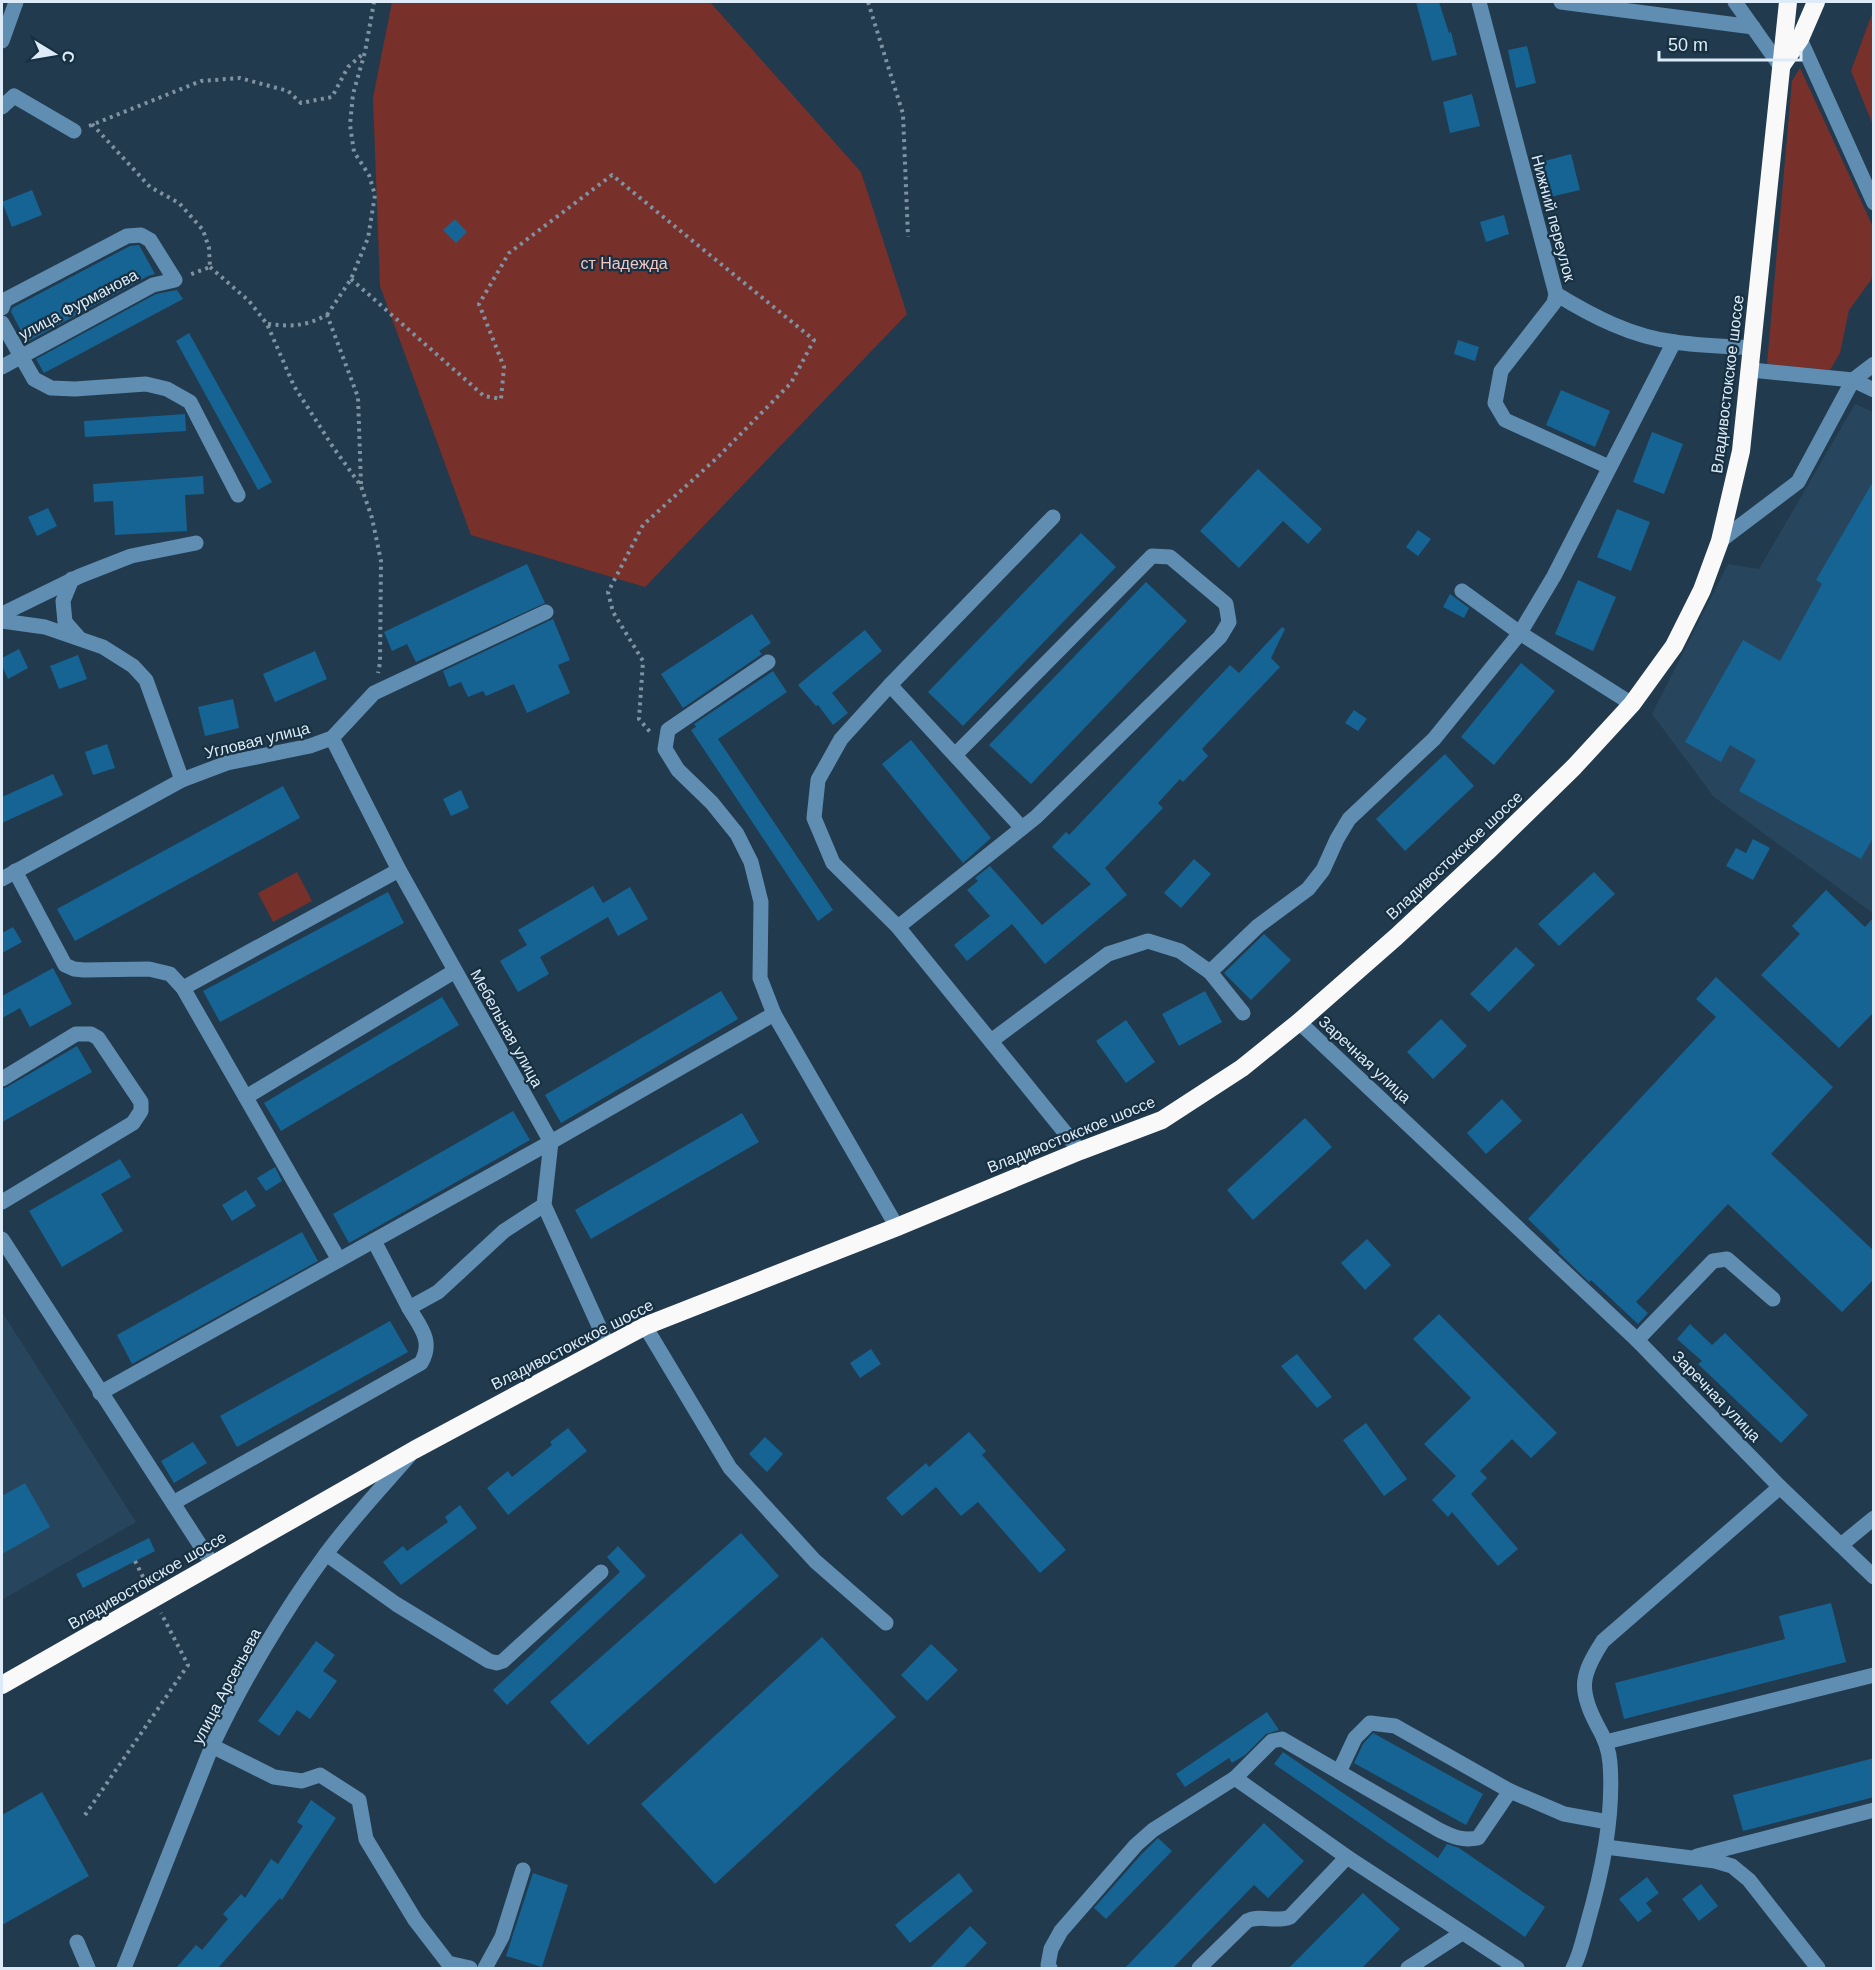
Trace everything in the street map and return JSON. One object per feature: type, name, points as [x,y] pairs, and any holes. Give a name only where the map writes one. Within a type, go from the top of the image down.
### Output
[{"type":"highway","name":"Владивостокское шоссе","points":[[2,1685],[414,1450],[645,1326],[897,1227],[1080,1150],[1162,1120],[1242,1068],[1299,1022],[1396,937],[1574,767],[1632,704],[1674,646],[1702,590],[1720,541],[1741,451],[1788,2]]},
{"type":"highway","name":"Владивостокское шоссе","points":[[1781,67],[1800,39],[1816,2]]},
{"type":"street","points":[[2,41],[16,2]]},
{"type":"street","name":"Нижний переулок","points":[[1479,2],[1556,294],[1554,303],[1501,371],[1494,403],[1505,420],[1609,466]]},
{"type":"street","points":[[1561,2],[1753,27]]},
{"type":"street","points":[[1735,2],[1781,67]]},
{"type":"street","points":[[1800,39],[1874,203]]},
{"type":"street","points":[[2,107],[14,96],[74,131]]},
{"type":"street","points":[[2,308],[5,300],[127,236],[141,235],[150,240],[175,280]]},
{"type":"street","name":"улица Фурманова","points":[[2,367],[153,285],[175,280]]},
{"type":"street","points":[[1556,294],[1590,315],[1640,335],[1674,342],[1753,348]]},
{"type":"street","points":[[2,323],[19,356],[34,378],[51,388],[75,389],[146,384],[167,389],[190,402],[238,495]]},
{"type":"street","points":[[1210,972],[1258,926],[1308,889],[1323,870],[1349,819],[1434,739],[1520,633],[1554,576],[1674,342]]},
{"type":"street","points":[[1720,541],[1798,482],[1853,380],[1874,364]]},
{"type":"street","points":[[1751,370],[1853,380],[1874,390]]},
{"type":"street","points":[[1053,517],[890,685],[841,739],[818,780],[814,818],[833,863],[898,927],[1080,1150]]},
{"type":"street","points":[[2,614],[72,579],[130,556],[196,543]]},
{"type":"street","points":[[898,927],[1036,817],[1220,637],[1229,622],[1226,604],[1170,556],[1152,556],[955,755]]},
{"type":"street","points":[[72,579],[63,602],[65,622],[81,640]]},
{"type":"street","points":[[1462,591],[1520,633],[1632,704]]},
{"type":"street","name":"Угловая улица","points":[[8,875],[182,780],[227,763],[310,746],[332,738],[374,693],[546,612]]},
{"type":"street","points":[[2,621],[45,627],[103,647],[133,666],[146,680],[182,780]]},
{"type":"street","points":[[768,662],[668,730],[665,749],[678,770],[712,802],[737,834],[752,862],[761,902],[760,978],[774,1014],[897,1227]]},
{"type":"street","points":[[890,685],[1022,828]]},
{"type":"street","name":"Мебельная улица","points":[[332,738],[399,870],[551,1142]]},
{"type":"street","points":[[183,988],[399,870]]},
{"type":"street","points":[[8,875],[65,965],[84,970],[149,969],[170,974],[183,988],[339,1260]]},
{"type":"street","points":[[991,1041],[1108,954],[1148,941],[1180,951],[1210,972],[1244,1014]]},
{"type":"street","points":[[246,1097],[455,971]]},
{"type":"street","points":[[100,1393],[551,1142],[774,1014]]},
{"type":"street","name":"Заречная улица","points":[[1299,1022],[1637,1340],[1780,1486],[1874,1577]]},
{"type":"street","points":[[2,1079],[76,1034],[91,1034],[98,1038],[141,1102],[141,1112],[133,1123],[2,1202]]},
{"type":"street","points":[[551,1142],[544,1205],[608,1346]]},
{"type":"street","points":[[409,1308],[438,1292],[504,1231],[544,1205]]},
{"type":"street","points":[[2,1239],[213,1565]]},
{"type":"street","points":[[173,1503],[421,1363],[427,1353],[427,1341],[374,1241]]},
{"type":"street","points":[[1637,1340],[1713,1262],[1727,1259],[1773,1299]]},
{"type":"street","points":[[645,1326],[730,1468],[815,1561],[886,1623]]},
{"type":"street","name":"улица Арсеньева","points":[[123,1968],[212,1746],[228,1713],[276,1631],[326,1554],[414,1450]]},
{"type":"street","points":[[1577,1966],[1606,1847],[1608,1822],[1610,1762],[1606,1742],[1588,1708],[1583,1684],[1591,1660],[1603,1641],[1780,1486]]},
{"type":"street","points":[[1841,1545],[1874,1518]]},
{"type":"street","points":[[326,1554],[396,1604],[489,1661],[497,1663],[503,1661],[601,1572]]},
{"type":"street","points":[[1606,1742],[1874,1675]]},
{"type":"street","points":[[1339,1772],[1355,1738],[1370,1723],[1395,1726],[1510,1791],[1564,1814],[1608,1822]]},
{"type":"street","points":[[1050,1968],[1048,1965],[1051,1949],[1061,1931],[1136,1845],[1154,1830],[1234,1778],[1272,1741],[1282,1739],[1439,1830],[1467,1840],[1478,1838],[1510,1791]]},
{"type":"street","points":[[212,1746],[274,1778],[302,1781],[320,1775],[359,1800],[366,1839],[415,1920],[448,1963],[470,1968]]},
{"type":"street","points":[[1234,1778],[1347,1857],[1517,1968]]},
{"type":"street","points":[[1692,1857],[1874,1810]]},
{"type":"street","points":[[1606,1847],[1692,1857],[1732,1866],[1749,1880],[1818,1968]]},
{"type":"street","points":[[1199,1968],[1247,1921],[1255,1917],[1281,1921],[1290,1917],[1347,1857]]},
{"type":"street","points":[[485,1968],[502,1937],[523,1870]]},
{"type":"street","points":[[1408,1968],[1462,1933]]},
{"type":"street","points":[[77,1942],[88,1968]]},
{"type":"path","points":[[267,324],[289,327],[313,322],[327,315],[351,279],[368,238],[375,195],[369,174],[354,152],[350,125],[353,94],[365,52],[374,2]]},
{"type":"path","points":[[868,2],[903,114],[908,237]]},
{"type":"path","points":[[74,131],[201,81],[240,78],[288,91],[301,103],[332,97],[348,67],[365,52]]},
{"type":"path","points":[[92,124],[150,187],[179,203],[203,230],[209,248],[210,267],[249,301],[267,324],[294,386],[361,486],[372,518],[381,561],[380,663],[374,693]]},
{"type":"path","points":[[351,279],[484,396],[501,399],[504,367],[479,304],[509,253],[612,175],[814,340],[791,383],[718,458],[643,525],[608,592],[613,612],[643,661],[639,719],[665,749]]},
{"type":"path","points":[[175,280],[210,267]]},
{"type":"path","points":[[327,315],[358,397],[361,486]]},
{"type":"path","points":[[85,1815],[188,1665]]},
{"type":"shaded area","points":[[1855,404],[1873,412],[1873,913],[1714,797],[1652,714],[1728,564],[1759,569]]},
{"type":"shaded area","points":[[2,1312],[136,1522],[2,1600]]},
{"type":"green space","name":"ст Надежда","points":[[392,2],[710,2],[861,172],[907,314],[645,587],[471,535],[380,286],[373,98]]},
{"type":"green space","points":[[1874,11],[1873,125],[1851,71]]},
{"type":"green space","points":[[1800,68],[1873,227],[1871,280],[1849,310],[1840,353],[1830,370],[1767,364],[1792,81]]},
{"type":"green space","points":[[297,872],[312,901],[273,922],[258,893]]},
{"type":"building","points":[[1416,2],[1439,2],[1457,55],[1432,61]]},
{"type":"building","points":[[1527,46],[1536,83],[1516,88],[1508,50]]},
{"type":"building","points":[[1472,94],[1480,126],[1450,133],[1443,102]]},
{"type":"building","points":[[1571,154],[1580,190],[1550,197],[1541,162]]},
{"type":"building","points":[[32,190],[42,215],[12,227],[2,202]]},
{"type":"building","points":[[1504,215],[1509,234],[1486,242],[1480,222]]},
{"type":"building","points":[[455,219],[467,232],[456,243],[443,230]]},
{"type":"building","points":[[139,245],[155,274],[27,342],[11,312],[12,308],[130,246]]},
{"type":"building","points":[[177,290],[183,299],[44,373],[36,359],[156,294]]},
{"type":"building","points":[[189,333],[272,482],[258,490],[176,341]]},
{"type":"building","points":[[1458,340],[1479,347],[1475,361],[1454,354]]},
{"type":"building","points":[[1561,390],[1610,411],[1595,447],[1546,425]]},
{"type":"building","points":[[185,414],[186,431],[85,437],[84,421]]},
{"type":"building","points":[[1652,432],[1683,444],[1664,494],[1633,482]]},
{"type":"building","points":[[1258,469],[1322,529],[1308,544],[1283,521],[1239,568],[1200,531]]},
{"type":"building","points":[[203,476],[204,494],[185,495],[187,531],[115,535],[113,501],[94,502],[93,484]]},
{"type":"building","points":[[1874,480],[1874,836],[1861,859],[1739,791],[1756,760],[1730,745],[1721,762],[1685,742],[1743,640],[1780,661],[1822,584],[1816,580]]},
{"type":"building","points":[[48,508],[57,526],[37,536],[28,517]]},
{"type":"building","points":[[1617,509],[1650,522],[1631,571],[1597,557]]},
{"type":"building","points":[[1418,530],[1431,539],[1418,556],[1406,547]]},
{"type":"building","points":[[1081,533],[1116,567],[963,726],[928,692]]},
{"type":"building","points":[[527,564],[545,603],[416,662],[407,644],[392,651],[384,632]]},
{"type":"building","points":[[1578,580],[1616,597],[1593,651],[1555,634]]},
{"type":"building","points":[[1146,582],[1187,621],[1031,784],[989,745]]},
{"type":"building","points":[[1450,594],[1469,608],[1464,618],[1443,607]]},
{"type":"building","points":[[752,614],[771,643],[759,651],[762,654],[683,708],[661,674]]},
{"type":"building","points":[[553,619],[570,660],[558,665],[570,693],[527,713],[514,684],[486,696],[483,691],[468,697],[461,682],[449,687],[443,671]]},
{"type":"building","points":[[1282,627],[1285,629],[1271,658],[1280,667],[1202,749],[1208,756],[1183,782],[1180,779],[1158,803],[1163,808],[1105,868],[1127,895],[1045,964],[1012,924],[967,961],[954,945],[990,916],[967,890],[978,881],[975,878],[990,866],[1042,925],[1091,884],[1052,847],[1066,832],[1069,835],[1230,665],[1239,673]]},
{"type":"building","points":[[865,630],[882,651],[832,693],[848,713],[833,725],[818,705],[816,706],[798,685]]},
{"type":"building","points":[[19,649],[28,668],[8,679],[2,666],[2,658]]},
{"type":"building","points":[[315,651],[327,679],[275,702],[263,674]]},
{"type":"building","points":[[78,655],[87,679],[59,689],[50,666]]},
{"type":"building","points":[[1521,663],[1555,691],[1494,765],[1461,737]]},
{"type":"building","points":[[773,671],[787,692],[718,739],[833,910],[818,921],[691,730],[696,727],[694,724]]},
{"type":"building","points":[[233,699],[239,728],[205,736],[198,707]]},
{"type":"building","points":[[1354,710],[1367,719],[1358,731],[1345,723]]},
{"type":"building","points":[[911,740],[991,838],[963,863],[882,764]]},
{"type":"building","points":[[107,744],[115,768],[93,775],[85,752]]},
{"type":"building","points":[[1445,754],[1474,786],[1405,851],[1376,819]]},
{"type":"building","points":[[53,774],[63,795],[2,823],[2,797]]},
{"type":"building","points":[[283,786],[300,818],[75,941],[57,909]]},
{"type":"building","points":[[461,790],[469,808],[451,816],[443,799]]},
{"type":"building","points":[[1753,839],[1770,848],[1753,880],[1726,866],[1736,848],[1746,853]]},
{"type":"building","points":[[1194,859],[1211,874],[1181,908],[1164,893]]},
{"type":"building","points":[[1594,872],[1615,894],[1559,946],[1538,924]]},
{"type":"building","points":[[593,886],[603,903],[630,887],[648,919],[618,936],[608,917],[540,957],[549,974],[518,992],[500,961],[527,945],[518,930]]},
{"type":"building","points":[[1826,890],[1865,927],[1874,917],[1874,1012],[1839,1048],[1761,975],[1800,934],[1792,926]]},
{"type":"building","points":[[388,892],[404,923],[220,1022],[203,991]]},
{"type":"building","points":[[13,927],[22,942],[2,953],[2,933]]},
{"type":"building","points":[[1264,934],[1291,960],[1251,1000],[1224,973]]},
{"type":"building","points":[[1516,947],[1535,965],[1489,1012],[1470,994]]},
{"type":"building","points":[[53,968],[72,1004],[30,1027],[20,1008],[2,1018],[2,996]]},
{"type":"building","points":[[1716,977],[1833,1087],[1771,1154],[1874,1251],[1874,1279],[1842,1312],[1728,1204],[1636,1302],[1648,1313],[1638,1324],[1591,1280],[1589,1282],[1528,1219],[1716,1017],[1696,999]]},
{"type":"building","points":[[721,991],[738,1019],[561,1123],[545,1095]]},
{"type":"building","points":[[1205,991],[1222,1022],[1179,1046],[1162,1014]]},
{"type":"building","points":[[442,997],[459,1025],[281,1131],[264,1103]]},
{"type":"building","points":[[1441,1019],[1467,1046],[1433,1079],[1407,1052]]},
{"type":"building","points":[[1126,1020],[1155,1062],[1126,1083],[1096,1041]]},
{"type":"building","points":[[77,1046],[92,1072],[2,1122],[2,1089]]},
{"type":"building","points":[[1502,1099],[1522,1121],[1486,1154],[1467,1133]]},
{"type":"building","points":[[513,1111],[530,1140],[349,1243],[333,1214]]},
{"type":"building","points":[[742,1113],[759,1142],[591,1239],[575,1210]]},
{"type":"building","points":[[1305,1118],[1332,1147],[1253,1220],[1227,1190]]},
{"type":"building","points":[[120,1159],[131,1177],[101,1194],[123,1231],[62,1267],[29,1211]]},
{"type":"building","points":[[275,1167],[282,1181],[266,1191],[257,1178]]},
{"type":"building","points":[[246,1190],[256,1206],[232,1221],[222,1205]]},
{"type":"building","points":[[302,1232],[318,1261],[132,1364],[117,1335]]},
{"type":"building","points":[[1367,1239],[1391,1265],[1365,1290],[1341,1263]]},
{"type":"building","points":[[1439,1314],[1557,1433],[1531,1458],[1512,1439],[1480,1471],[1487,1478],[1471,1494],[1518,1549],[1498,1566],[1452,1512],[1448,1517],[1432,1500],[1456,1476],[1424,1444],[1471,1398],[1413,1339]]},
{"type":"building","points":[[390,1321],[408,1352],[237,1447],[220,1416]]},
{"type":"building","points":[[1690,1324],[1712,1345],[1725,1333],[1808,1415],[1781,1443],[1698,1364],[1702,1361],[1677,1339]]},
{"type":"building","points":[[871,1349],[881,1364],[860,1378],[850,1363]]},
{"type":"building","points":[[1297,1354],[1332,1397],[1317,1408],[1281,1366]]},
{"type":"building","points":[[1366,1423],[1407,1479],[1384,1496],[1343,1440]]},
{"type":"building","points":[[568,1428],[587,1451],[508,1515],[487,1488],[508,1471],[512,1477],[552,1445],[550,1442]]},
{"type":"building","points":[[969,1432],[986,1451],[982,1455],[1066,1550],[1040,1573],[978,1502],[961,1516],[936,1487],[902,1516],[886,1498],[926,1463],[929,1467]]},
{"type":"building","points":[[765,1437],[783,1454],[767,1472],[749,1454]]},
{"type":"building","points":[[193,1442],[207,1463],[174,1483],[161,1461]]},
{"type":"building","points":[[25,1483],[50,1527],[2,1554],[2,1496]]},
{"type":"building","points":[[460,1505],[477,1528],[401,1585],[383,1562],[403,1546],[407,1551],[448,1522],[445,1517]]},
{"type":"building","points":[[741,1533],[779,1576],[588,1745],[550,1702]]},
{"type":"building","points":[[149,1538],[155,1551],[83,1588],[76,1574]]},
{"type":"building","points":[[618,1546],[646,1576],[507,1705],[493,1690],[620,1572],[607,1557]]},
{"type":"building","points":[[1831,1603],[1846,1662],[1624,1719],[1615,1683],[1785,1639],[1779,1616]]},
{"type":"building","points":[[822,1637],[896,1717],[715,1884],[641,1804]]},
{"type":"building","points":[[316,1641],[335,1655],[323,1671],[337,1681],[310,1719],[297,1710],[279,1736],[258,1721]]},
{"type":"building","points":[[931,1644],[958,1670],[927,1701],[901,1675]]},
{"type":"building","points":[[1267,1712],[1279,1730],[1266,1734],[1245,1755],[1232,1763],[1229,1758],[1185,1787],[1176,1774]]},
{"type":"building","points":[[1373,1733],[1483,1794],[1466,1825],[1354,1763],[1363,1744]]},
{"type":"building","points":[[1283,1752],[1438,1858],[1447,1844],[1459,1848],[1545,1907],[1525,1937],[1274,1764]]},
{"type":"building","points":[[1874,1758],[1874,1797],[1743,1831],[1733,1795]]},
{"type":"building","points":[[42,1792],[89,1876],[2,1925],[2,1815]]},
{"type":"building","points":[[311,1800],[336,1818],[282,1900],[280,1898],[218,1968],[176,1968],[196,1945],[202,1950],[228,1919],[223,1914],[241,1894],[245,1898],[271,1859],[278,1864],[303,1826],[297,1822]]},
{"type":"building","points":[[1264,1823],[1304,1861],[1268,1898],[1254,1885],[1173,1968],[1125,1968]]},
{"type":"building","points":[[1158,1838],[1172,1851],[1106,1919],[1094,1908]]},
{"type":"building","points":[[533,1873],[568,1885],[542,1967],[506,1956]]},
{"type":"building","points":[[959,1873],[973,1891],[910,1943],[895,1925]]},
{"type":"building","points":[[1647,1877],[1659,1893],[1646,1903],[1652,1911],[1638,1922],[1619,1899]]},
{"type":"building","points":[[1701,1884],[1718,1906],[1699,1921],[1682,1899]]},
{"type":"building","points":[[1363,1893],[1400,1929],[1362,1968],[1289,1968]]},
{"type":"building","points":[[970,1926],[987,1943],[963,1968],[930,1968]]}]
